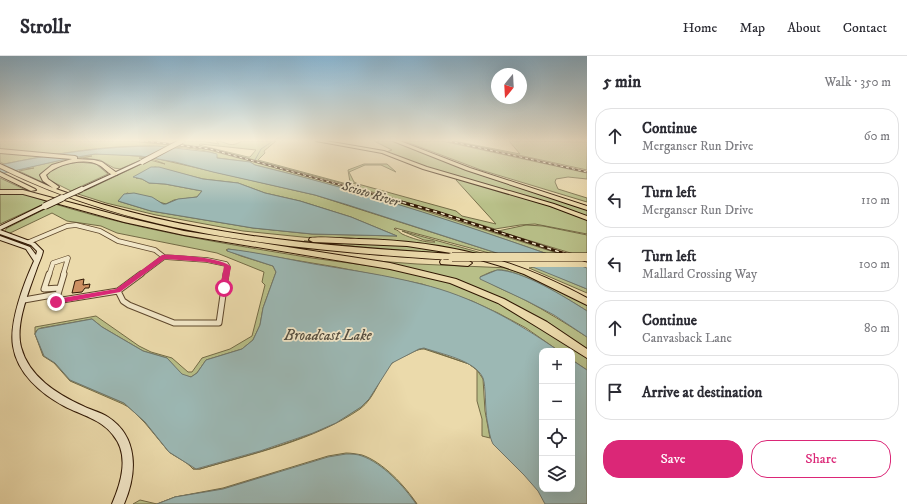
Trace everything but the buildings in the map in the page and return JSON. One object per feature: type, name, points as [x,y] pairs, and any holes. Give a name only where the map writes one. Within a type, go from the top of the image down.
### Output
[{"type":"highway","points":[[76,162],[64,163],[53,167],[45,172],[43,177],[45,180],[79,200]]},
{"type":"highway","points":[[92,162],[99,163],[115,174]]},
{"type":"highway","points":[[100,162],[105,163],[115,170],[115,174]]},
{"type":"highway","points":[[450,162],[587,208]]},
{"type":"highway","points":[[456,162],[587,204]]},
{"type":"highway","points":[[0,166],[17,175],[79,200],[186,227],[240,236],[314,246],[452,257],[587,257]]},
{"type":"highway","points":[[3,176],[59,201]]},
{"type":"highway","points":[[0,192],[23,192],[155,227],[410,270],[453,281],[523,313],[587,354]]},
{"type":"highway","points":[[186,227],[296,239],[390,242],[447,249],[516,268],[557,286],[587,302]]},
{"type":"highway","points":[[291,251],[468,263],[587,263]]},
{"type":"main road","points":[[410,162],[425,168],[552,205],[587,218]]},
{"type":"street","points":[[0,228],[142,162]]},
{"type":"street","points":[[29,242],[67,226],[76,225],[100,231],[118,241],[155,250],[164,257],[207,260],[227,265],[219,323],[174,323],[129,305],[123,301],[118,291]]},
{"type":"street","points":[[0,232],[29,242],[36,246],[40,251],[19,315],[17,347],[27,369],[35,381],[53,395],[109,423],[120,435],[127,447],[128,463],[125,487],[118,504]]},
{"type":"street","points":[[0,238],[28,248],[36,260]]},
{"type":"street","points":[[59,288],[44,289],[53,263],[68,258],[56,302],[118,291],[164,257]]},
{"type":"street","points":[[24,300],[58,294]]},
{"type":"green space","points":[[0,162],[15,162],[4,164]]},
{"type":"green space","points":[[53,162],[74,162],[58,165],[45,171],[41,175],[41,178],[47,183],[46,184],[19,171],[34,168],[16,170]]},
{"type":"green space","points":[[79,162],[96,164],[108,174],[71,191],[47,179],[45,174],[47,172],[66,164]]},
{"type":"green space","points":[[103,162],[137,162],[120,169],[114,168]]},
{"type":"green space","points":[[146,162],[157,162],[165,164],[160,162],[171,162],[315,195],[503,255],[493,254],[395,228],[394,229],[402,234],[418,240],[435,242],[424,240],[402,231],[489,255],[419,243],[312,238],[243,231],[156,215],[106,203],[78,194]],"holes":[[[155,167],[203,179],[238,183],[265,193],[300,201],[351,217],[397,236],[312,234],[253,228],[151,211],[118,201],[127,193],[166,204],[174,200],[197,197],[202,191],[165,184],[149,183],[142,179],[136,178]]]},
{"type":"green space","points":[[250,162],[373,194],[560,254],[548,254],[402,206],[329,184],[255,165]]},
{"type":"green space","points":[[262,162],[358,187],[361,186],[350,182],[348,170],[364,164],[387,164],[396,172],[381,165],[365,165],[349,172],[354,182],[358,184],[456,211],[462,216],[496,224],[456,180],[457,179],[547,205],[587,220],[587,234],[535,224],[495,229],[359,188]]},
{"type":"green space","points":[[411,162],[446,162],[478,174],[587,210],[587,217]]},
{"type":"green space","points":[[460,162],[537,162],[587,173],[587,179],[568,177],[556,179],[555,182],[558,189],[587,198],[587,202],[481,170]]},
{"type":"green space","points":[[550,162],[587,162],[587,170]]},
{"type":"green space","points":[[0,178],[26,190],[0,191]]},
{"type":"green space","points":[[0,192],[28,194],[48,202],[0,224]]},
{"type":"green space","points":[[55,204],[118,221],[183,236],[312,258],[402,271],[438,279],[472,291],[506,307],[574,348],[555,348],[526,328],[498,313],[472,301],[422,284],[336,267],[228,249],[226,250],[273,266],[276,272],[263,308],[260,325],[253,340],[242,349],[206,360],[197,373],[191,377],[182,375],[167,358],[143,351],[102,327],[92,319],[41,328],[36,331],[35,334],[35,327],[96,316],[139,346],[151,352],[172,358],[188,372],[192,372],[202,358],[230,349],[252,336],[265,285],[262,282],[264,272],[217,253],[117,233],[101,226],[67,221],[52,213],[8,234],[4,232],[7,228]]},
{"type":"green space","points":[[526,225],[543,226],[587,235],[587,254],[574,254],[498,231]]},
{"type":"green space","points":[[304,241],[407,245],[458,254],[377,249]]},
{"type":"green space","points":[[363,260],[509,268],[525,274],[587,304],[587,311],[530,279],[518,274],[498,270],[480,277],[541,309],[587,337],[587,350],[490,293]]},
{"type":"green space","points":[[535,267],[587,289],[587,293],[529,268]]},
{"type":"green space","points":[[35,334],[44,356],[55,363],[70,380],[124,403],[129,407],[70,381],[54,363],[43,356]]},
{"type":"green space","points":[[424,348],[469,364],[424,349],[413,352],[395,361],[407,354]]},
{"type":"green space","points":[[575,348],[587,356],[587,370],[575,362]]},
{"type":"green space","points":[[477,370],[483,379],[485,411],[490,438],[482,436],[482,419],[477,401]]},
{"type":"green space","points":[[369,399],[360,409],[342,420],[303,438],[262,452],[200,469],[262,451],[303,437],[341,419],[359,408]]},
{"type":"green space","points":[[134,412],[145,422],[169,452],[145,423]]},
{"type":"green space","points":[[169,452],[189,464],[193,469],[190,466]]},
{"type":"green space","points":[[348,453],[362,455],[378,463],[400,482],[417,504],[412,498],[275,473],[223,489],[175,497],[223,488],[328,456]]},
{"type":"green space","points":[[140,500],[157,504],[133,504]]},
{"type":"water","points":[[15,162],[53,162],[0,174],[0,165]]},
{"type":"water","points":[[175,162],[250,162],[255,165],[381,199],[464,225],[587,268],[587,289],[503,255],[348,205],[315,195]]},
{"type":"water","points":[[151,167],[159,167],[203,179],[238,183],[265,193],[300,201],[351,217],[397,236],[312,234],[253,228],[151,211],[118,201],[124,194],[134,193],[152,197],[163,204],[166,204],[178,199],[197,197],[202,191],[165,184],[149,183],[142,179],[133,177]]},
{"type":"water","name":"Broadcast Lake","points":[[228,249],[381,275],[440,289],[458,295],[493,311],[527,330],[554,348],[539,348],[539,492],[575,492],[575,362],[587,370],[587,504],[545,504],[538,491],[493,444],[487,420],[484,382],[479,372],[457,358],[424,348],[419,349],[392,363],[369,399],[361,407],[336,423],[313,433],[260,451],[196,469],[169,452],[145,422],[124,403],[70,380],[55,363],[44,356],[35,334],[38,329],[92,319],[102,327],[143,351],[167,358],[182,374],[191,377],[197,373],[206,360],[242,349],[253,340],[260,325],[263,308],[276,272],[273,266],[227,251]]},
{"type":"water","points":[[497,270],[519,274],[531,279],[587,311],[587,337],[554,315],[480,279],[480,277]]},
{"type":"water","points":[[346,454],[360,455],[377,464],[399,483],[416,504],[157,504],[175,497],[223,489],[328,457]]},
{"type":"pier","points":[[554,254],[587,267],[530,267],[503,256]]},
{"type":"railway","points":[[257,162],[391,199]]},
{"type":"railway","points":[[542,162],[587,172]]},
{"type":"railway","points":[[387,198],[437,212],[587,261]]},
{"type":"route","points":[[56,302],[118,291],[164,257],[207,260],[226,264],[228,267],[224,288]]},
{"type":"water label","name":"Scioto River","points":[[371,193]]}]
